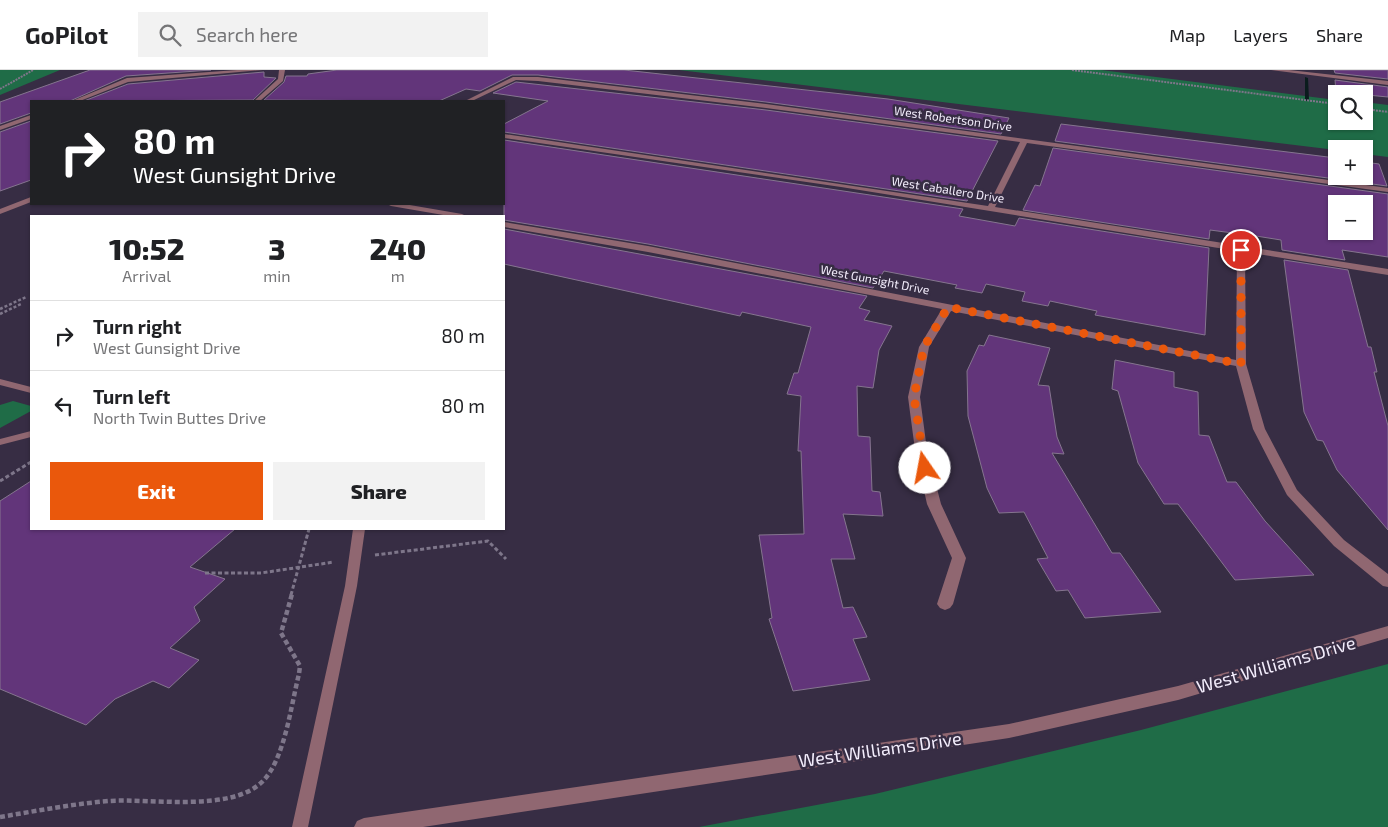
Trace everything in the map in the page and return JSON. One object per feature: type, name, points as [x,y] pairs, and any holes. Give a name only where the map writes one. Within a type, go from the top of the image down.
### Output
[{"type":"street","points":[[77,100],[127,80],[260,70]]},
{"type":"street","points":[[259,100],[281,80],[282,70]]},
{"type":"street","points":[[1274,70],[1388,83]]},
{"type":"street","name":"West Robertson Drive","points":[[470,100],[514,78],[766,106],[1388,190]]},
{"type":"street","points":[[0,128],[30,118]]},
{"type":"street","name":"West Caballero Drive","points":[[505,136],[832,183],[1241,250],[1388,272]]},
{"type":"street","points":[[990,209],[1025,140]]},
{"type":"street","points":[[0,212],[30,199]]},
{"type":"street","points":[[397,205],[456,215]]},
{"type":"street","name":"West Gunsight Drive","points":[[505,224],[648,249],[1241,364]]},
{"type":"street","points":[[1241,250],[1241,364],[1259,428],[1292,492],[1339,544],[1388,582]]},
{"type":"street","points":[[945,604],[959,558],[934,504],[921,450],[914,397],[924,347],[948,307]]},
{"type":"street","name":"West Williams Drive","points":[[364,827],[1009,731],[1178,693],[1388,632]]},
{"type":"lane","points":[[0,382],[30,390]]},
{"type":"lane","points":[[0,442],[30,434]]},
{"type":"lane","points":[[300,827],[351,586],[359,530]]},
{"type":"path","points":[[0,89],[33,70]]},
{"type":"path","points":[[1072,70],[1328,103]]},
{"type":"path","points":[[1373,110],[1388,112]]},
{"type":"path","points":[[0,309],[26,297]]},
{"type":"path","points":[[0,314],[21,304]]},
{"type":"path","points":[[0,481],[30,463]]},
{"type":"path","points":[[0,817],[129,800],[193,800],[240,796],[260,784],[273,768],[277,759],[299,674],[300,666],[281,633],[310,530]]},
{"type":"green space","points":[[0,70],[60,70],[0,95]]},
{"type":"green space","points":[[679,70],[1101,70],[1328,99],[1328,130],[1373,130],[1373,103],[1388,105],[1388,157],[1373,155],[1373,140],[1328,140],[1328,149]]},
{"type":"green space","points":[[13,401],[30,406],[30,412],[0,428],[0,405]]},
{"type":"green space","points":[[1388,664],[1388,827],[699,827],[875,794],[1141,730]]},
{"type":"building","points":[[90,70],[211,70],[126,76],[72,100],[30,100],[30,113],[0,124],[0,102]]},
{"type":"building","points":[[337,70],[624,70],[888,99],[1009,118],[1001,134],[766,102],[538,75],[512,75],[480,91],[466,89],[441,100],[264,100],[284,82],[286,76],[307,76],[308,74]]},
{"type":"building","points":[[1334,70],[1388,70],[1388,79],[1335,73]]},
{"type":"building","points":[[264,72],[264,77],[276,78],[253,100],[87,100],[128,84]]},
{"type":"building","points":[[1335,80],[1373,85],[1335,85]]},
{"type":"building","points":[[516,82],[766,110],[998,141],[967,201],[505,132],[505,123],[548,101],[493,93]]},
{"type":"building","points":[[1373,85],[1388,87],[1388,97],[1373,96]]},
{"type":"building","points":[[30,121],[30,180],[0,191],[0,132]]},
{"type":"building","points":[[1061,124],[1328,157],[1328,178],[1055,141]]},
{"type":"building","points":[[505,140],[963,209],[959,216],[1015,226],[1019,218],[1209,248],[1205,335],[1095,315],[1097,311],[1050,301],[1048,306],[1022,301],[1025,292],[986,284],[982,293],[955,288],[957,285],[884,271],[873,288],[648,244],[505,220]]},
{"type":"building","points":[[1053,148],[1388,194],[1388,257],[1342,250],[1345,260],[1282,250],[1281,240],[1256,236],[1210,230],[1209,239],[1023,210],[1035,185],[1040,186]]},
{"type":"building","points":[[1373,163],[1379,164],[1387,186],[1373,184]]},
{"type":"building","points":[[505,229],[867,296],[859,308],[870,311],[864,320],[892,326],[879,350],[873,388],[857,386],[858,436],[870,437],[872,491],[880,492],[883,516],[843,514],[855,559],[831,559],[843,608],[853,607],[867,637],[853,639],[870,680],[793,691],[769,619],[772,618],[759,535],[804,534],[801,451],[798,451],[801,396],[787,394],[794,373],[798,373],[811,327],[742,312],[740,316],[505,264]]},
{"type":"building","points":[[1284,260],[1348,270],[1368,347],[1371,347],[1377,372],[1374,372],[1388,426],[1388,530],[1337,470],[1323,441],[1317,440],[1304,412]]},
{"type":"building","points":[[989,335],[1050,348],[1038,385],[1049,386],[1057,437],[1064,454],[1052,453],[1112,553],[1120,553],[1161,612],[1085,618],[1068,590],[1056,591],[1037,559],[1048,558],[1024,512],[999,513],[987,488],[968,416],[967,371],[979,345],[984,346]]},
{"type":"building","points":[[1115,360],[1174,372],[1174,387],[1198,392],[1199,435],[1209,436],[1227,482],[1236,482],[1265,521],[1314,575],[1235,580],[1178,504],[1164,504],[1138,463],[1118,391],[1112,389]]},
{"type":"building","points":[[30,482],[30,530],[234,530],[190,567],[225,579],[194,607],[200,621],[170,648],[199,660],[169,688],[153,681],[115,699],[86,725],[0,689],[0,501]]},
{"type":"waterway","points":[[1306,78],[1307,100]]},
{"type":"route","points":[[925,468],[914,397],[924,347],[948,307],[1241,364],[1241,250]]}]
